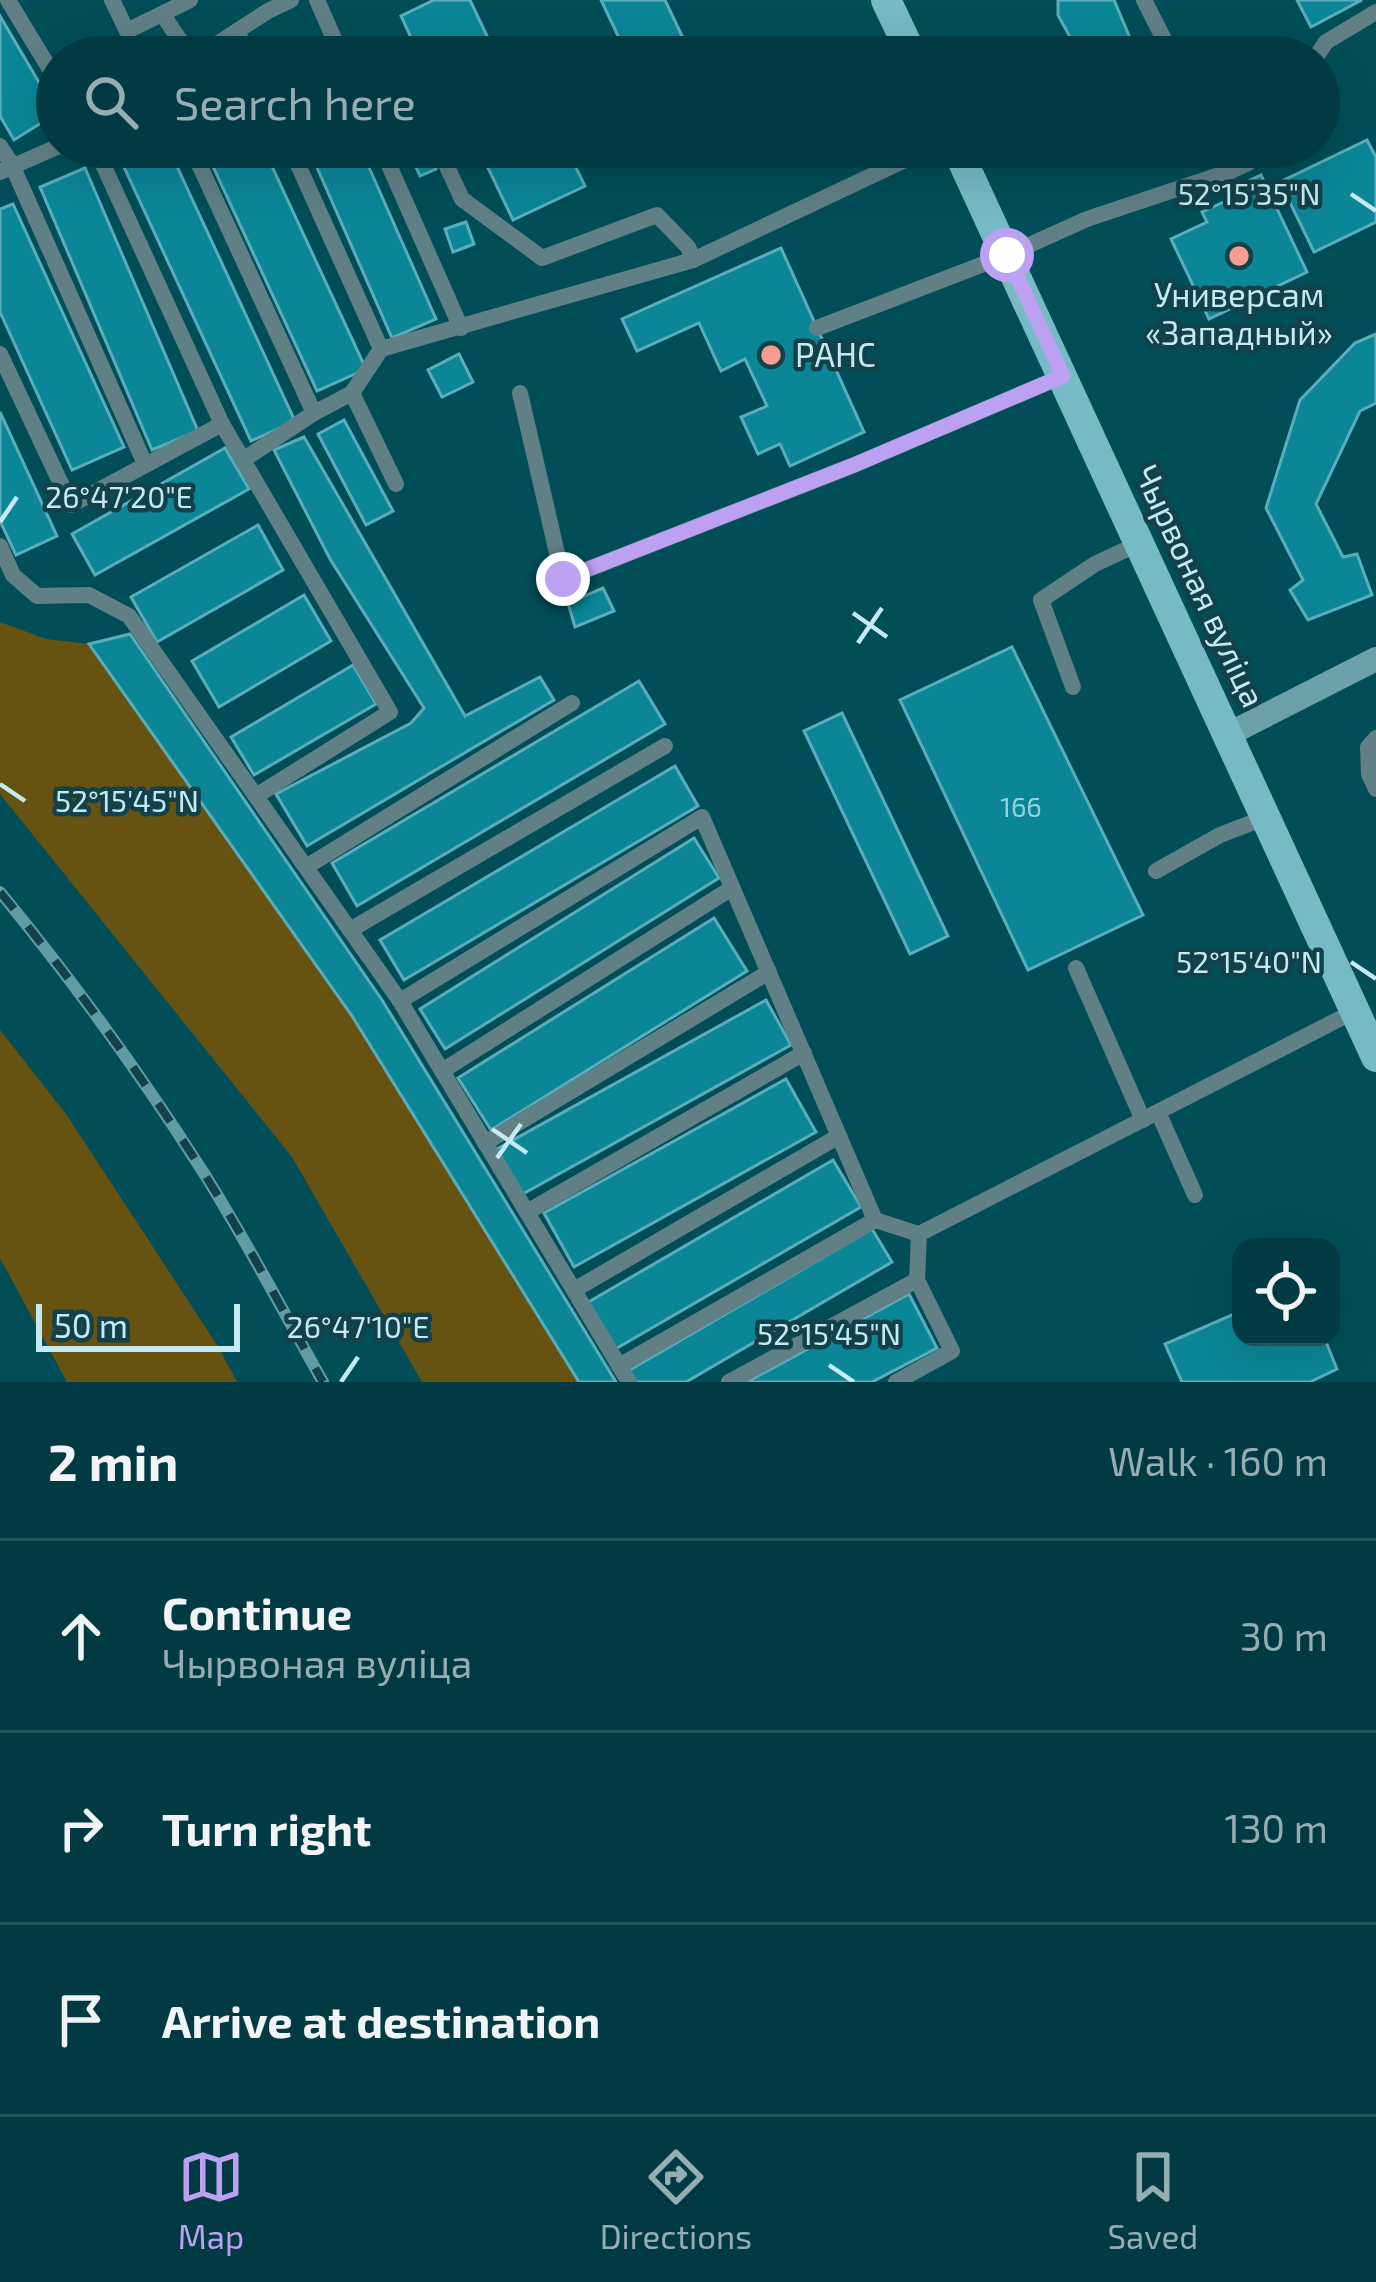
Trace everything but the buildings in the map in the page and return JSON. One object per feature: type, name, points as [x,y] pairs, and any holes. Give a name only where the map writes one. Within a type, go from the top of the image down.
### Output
[{"type":"main road","points":[[886,0],[903,36]]},
{"type":"main road","name":"Чырвоная вуліца","points":[[966,168],[1376,1057]]},
{"type":"street","points":[[1229,734],[1376,659]]},
{"type":"lane","points":[[8,0],[36,46]]},
{"type":"lane","points":[[112,0],[128,31],[190,0]]},
{"type":"lane","points":[[229,36],[267,6],[291,0]]},
{"type":"lane","points":[[316,0],[332,36]]},
{"type":"lane","points":[[1144,0],[1162,36]]},
{"type":"lane","points":[[1335,36],[1376,12]]},
{"type":"lane","points":[[163,15],[178,36]]},
{"type":"lane","points":[[237,31],[239,36]]},
{"type":"lane","points":[[0,146],[6,169],[145,464]]},
{"type":"lane","points":[[6,169],[36,156]]},
{"type":"lane","points":[[104,168],[222,424],[390,712],[256,796]]},
{"type":"lane","points":[[200,168],[314,413]]},
{"type":"lane","points":[[299,168],[381,349]]},
{"type":"lane","points":[[390,168],[461,328]]},
{"type":"lane","points":[[448,168],[462,199],[542,258],[657,214],[688,247],[693,260]]},
{"type":"lane","points":[[243,460],[352,393],[381,349],[693,260],[888,168]]},
{"type":"lane","points":[[817,328],[1087,219],[1237,168]]},
{"type":"lane","points":[[0,354],[71,505],[222,424]]},
{"type":"lane","points":[[520,394],[563,579],[854,465],[1063,376]]},
{"type":"lane","points":[[352,393],[396,484]]},
{"type":"lane","points":[[1073,687],[1041,600],[1095,564],[1141,543]]},
{"type":"lane","points":[[0,546],[13,575],[38,596],[89,596],[129,616],[400,1001],[624,1374],[875,1220],[920,1234],[1355,1011]]},
{"type":"lane","points":[[306,867],[572,703]]},
{"type":"lane","points":[[1376,738],[1368,747],[1369,774],[1376,789]]},
{"type":"lane","points":[[350,930],[664,746]]},
{"type":"lane","points":[[400,1001],[702,818],[875,1220]]},
{"type":"lane","points":[[1156,871],[1220,835],[1267,818]]},
{"type":"lane","points":[[442,1071],[732,888]]},
{"type":"lane","points":[[1076,968],[1195,1195]]},
{"type":"lane","points":[[485,1143],[769,972]]},
{"type":"lane","points":[[527,1212],[804,1053]]},
{"type":"lane","points":[[574,1289],[839,1136]]},
{"type":"lane","points":[[896,1382],[952,1352],[916,1280],[920,1234]]},
{"type":"lane","points":[[729,1382],[916,1280]]},
{"type":"shaded area","points":[[0,622],[46,639],[89,644],[352,1016],[579,1382],[422,1382],[292,1157],[0,794]]},
{"type":"shaded area","points":[[0,1030],[66,1114],[237,1382],[67,1382],[0,1258]]},
{"type":"railway","points":[[0,892],[81,995],[181,1138],[323,1382]]},
{"type":"place","name":"Универсам «Западный»","points":[[1239,256]]},
{"type":"place","name":"РАНС","points":[[771,355]]},
{"type":"route","points":[[563,579],[854,465],[1063,376],[1007,255]]}]
